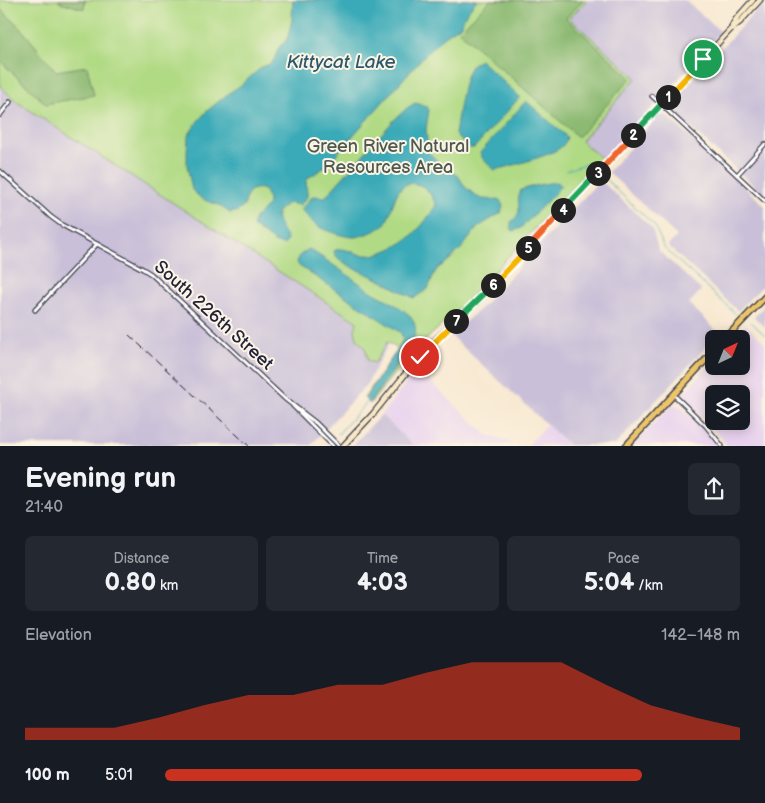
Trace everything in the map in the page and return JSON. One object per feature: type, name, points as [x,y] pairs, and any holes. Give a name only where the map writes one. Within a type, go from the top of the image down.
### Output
[{"type":"main road","points":[[733,330],[765,296]]},
{"type":"main road","points":[[626,446],[705,361]]},
{"type":"street","points":[[731,29],[736,18],[752,0]]},
{"type":"street","points":[[343,446],[373,414],[438,337],[477,302],[760,0]]},
{"type":"street","points":[[652,96],[765,201]]},
{"type":"street","points":[[0,114],[10,102]]},
{"type":"street","points":[[737,175],[765,144]]},
{"type":"street","name":"South 226th Street","points":[[0,170],[62,225],[151,274],[333,446]]},
{"type":"street","points":[[35,310],[97,244]]},
{"type":"street","points":[[674,394],[706,426],[722,446]]},
{"type":"street","name":"South 226th Street","points":[[285,399],[316,423],[339,446]]},
{"type":"shaded area","points":[[587,0],[685,0],[721,32],[604,159],[580,141],[569,18]]},
{"type":"shaded area","points":[[765,1],[765,196],[671,110],[670,105]]},
{"type":"shaded area","points":[[0,86],[17,102],[389,343],[367,384],[311,445],[0,445]]},
{"type":"shaded area","points":[[659,116],[667,116],[765,206],[765,283],[738,311],[668,246],[677,236],[608,172]]},
{"type":"shaded area","points":[[600,180],[652,228],[658,250],[701,290],[689,304],[716,330],[705,330],[705,348],[615,445],[569,445],[450,335],[480,309]]},
{"type":"shaded area","points":[[765,305],[765,327],[754,317]]},
{"type":"shaded area","points":[[746,325],[765,343],[765,445],[727,445],[714,430],[750,430],[750,385],[705,385],[705,420],[684,399],[683,394],[705,370],[705,375],[750,375],[750,330],[741,330]]},
{"type":"shaded area","points":[[417,369],[486,434],[508,441],[513,445],[413,445],[381,415]]},
{"type":"shaded area","points":[[671,406],[680,406],[702,427],[717,445],[633,445]]},
{"type":"shaded area","points":[[381,415],[413,445],[353,445]]},
{"type":"shaded area","points":[[547,425],[569,445],[528,445]]},
{"type":"green space","name":"Green River Natural Resources Area","points":[[0,0],[587,0],[569,18],[636,78],[581,141],[601,158],[457,311],[408,356],[370,404],[364,398],[398,349],[387,342],[374,363],[368,361],[365,348],[357,339],[355,330],[357,322],[17,102],[0,86]]},
{"type":"green space","points":[[59,0],[85,0],[84,9],[59,2]]},
{"type":"green space","points":[[490,0],[583,0],[566,18],[631,78],[578,137],[459,31]]},
{"type":"green space","points":[[0,9],[18,25],[56,71],[87,66],[94,95],[46,104],[0,61]]},
{"type":"water","name":"Kittycat Lake","points":[[293,0],[477,0],[467,12],[460,26],[442,38],[422,58],[325,167],[308,178],[306,182],[307,197],[300,205],[289,203],[278,211],[277,220],[287,239],[283,245],[274,242],[253,226],[256,217],[268,204],[265,191],[262,189],[252,190],[248,194],[244,206],[236,212],[230,213],[218,205],[202,199],[192,190],[187,165],[187,152],[190,133],[207,111],[262,67],[274,60],[279,47],[286,41],[288,36],[292,20]]},
{"type":"water","points":[[480,60],[520,97],[474,148],[470,148],[455,135],[466,76],[473,64]]},
{"type":"water","points":[[526,101],[567,137],[565,142],[560,148],[543,156],[495,170],[484,160],[480,153]]},
{"type":"water","points":[[415,103],[426,106],[429,110],[426,129],[428,152],[444,167],[459,177],[465,187],[476,196],[482,199],[500,200],[503,206],[501,213],[478,227],[461,249],[438,268],[428,289],[414,298],[346,264],[336,256],[334,251],[342,249],[361,255],[371,255],[385,251],[403,242],[421,226],[436,205],[426,189],[416,184],[408,184],[402,187],[383,226],[357,237],[340,235],[317,226],[301,209],[313,196],[325,197],[395,119]]},
{"type":"water","points":[[555,182],[561,185],[554,194],[521,228],[513,231],[511,222],[516,218],[519,210],[519,194],[521,190]]},
{"type":"water","points":[[309,249],[371,291],[399,307],[412,319],[416,329],[415,335],[393,371],[369,403],[365,399],[398,349],[403,339],[401,333],[299,266],[297,262],[300,255]]},
{"type":"waterway","points":[[567,170],[588,163],[590,165]]},
{"type":"waterway","points":[[603,177],[655,226],[664,248],[736,314]]},
{"type":"waterway","points":[[750,321],[765,335]]},
{"type":"waterway","points":[[338,434],[368,401]]},
{"type":"railway","points":[[129,335],[249,446]]},
{"type":"route","points":[[420,357],[438,337],[477,302],[703,59]]}]
